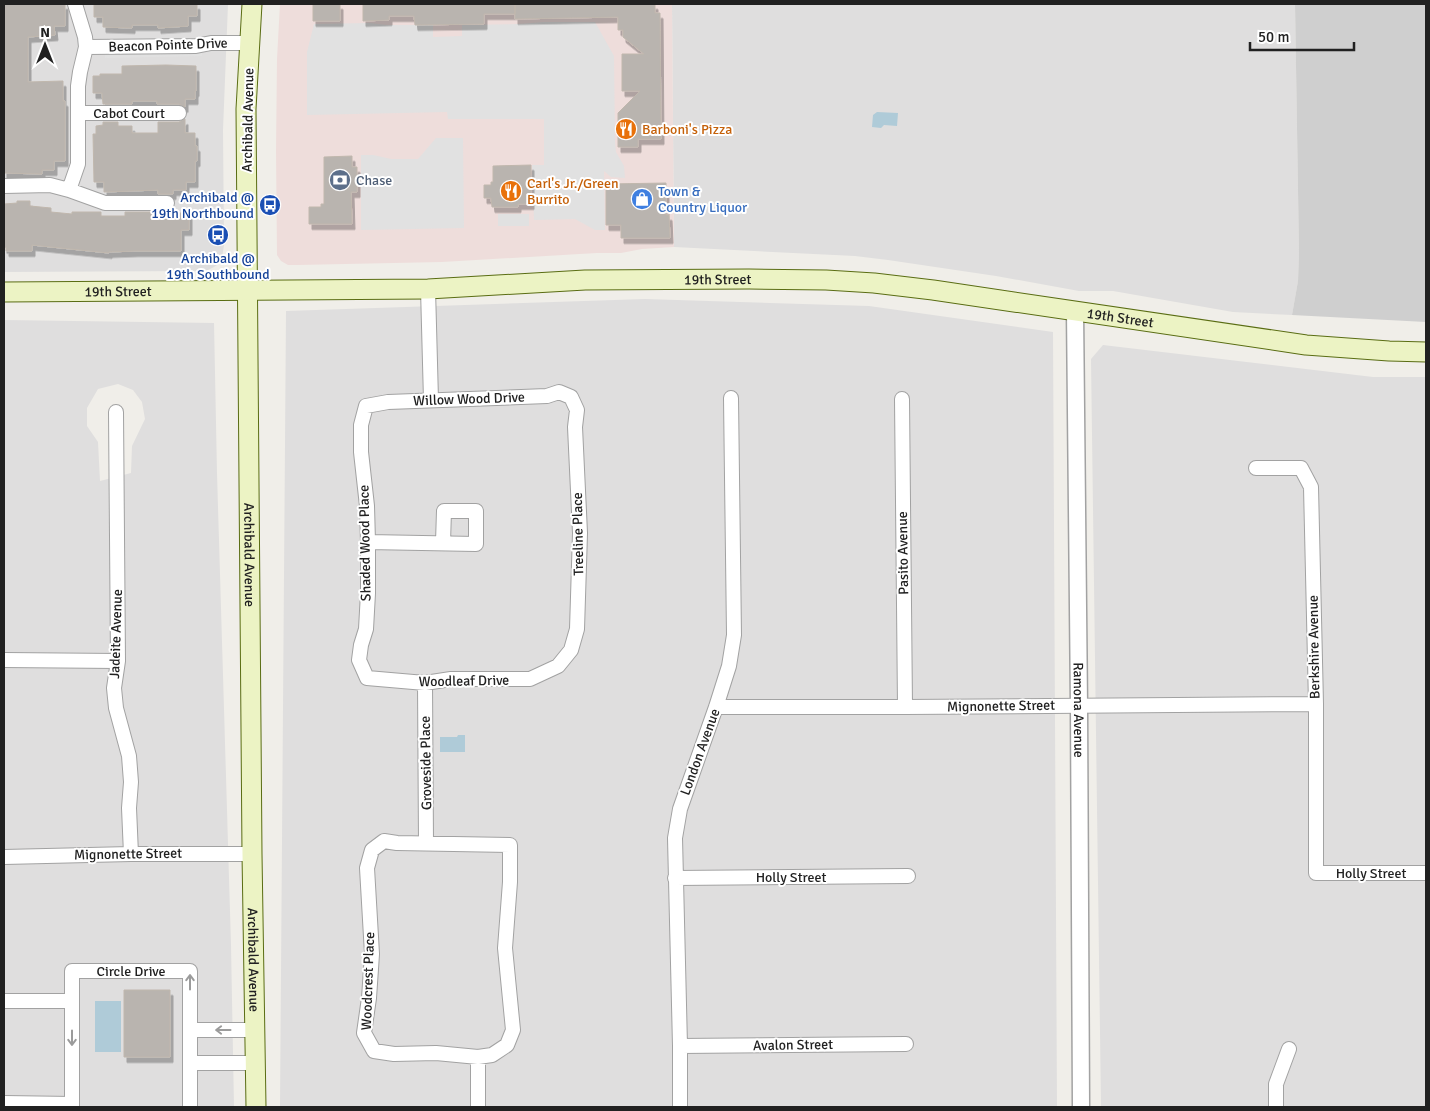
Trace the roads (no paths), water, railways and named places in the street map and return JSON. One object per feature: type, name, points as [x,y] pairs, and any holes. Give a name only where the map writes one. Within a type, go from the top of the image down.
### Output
[{"type":"main road","name":"Archibald Avenue","points":[[252,4],[246,109],[256,1107]]},
{"type":"main road","name":"19th Street","points":[[4,292],[428,289],[594,280],[826,280],[874,283],[932,290],[1306,345],[1426,352]]},
{"type":"street","points":[[69,190],[78,164],[78,86],[86,47],[75,4]]},
{"type":"street","name":"Beacon Pointe Drive","points":[[86,47],[196,46],[211,43],[250,43]]},
{"type":"street","name":"Cabot Court","points":[[78,113],[179,113]]},
{"type":"street","points":[[4,186],[50,185],[105,204],[167,204]]},
{"type":"street","points":[[428,289],[431,400]]},
{"type":"street","name":"Ramona Avenue","points":[[1075,311],[1081,1107]]},
{"type":"street","name":"Willow Wood Drive","points":[[366,406],[388,402],[547,396],[560,392],[571,397]]},
{"type":"street","name":"Treeline Place","points":[[558,666],[571,650],[577,629],[580,533],[575,427],[577,410],[571,397]]},
{"type":"street","name":"London Avenue","points":[[680,1107],[675,838],[680,809],[729,666],[734,635],[730,398]]},
{"type":"street","name":"Pasito Avenue","points":[[902,400],[905,707]]},
{"type":"street","name":"Shaded Wood Place","points":[[366,406],[360,425],[367,506],[366,629],[359,660],[367,678]]},
{"type":"street","name":"Jadeite Avenue","points":[[116,412],[118,661],[114,688],[116,708],[129,756],[131,854]]},
{"type":"street","name":"Berkshire Avenue","points":[[1256,468],[1301,468],[1311,486],[1316,704],[1316,873]]},
{"type":"street","points":[[368,542],[443,542]]},
{"type":"street","points":[[4,660],[118,661]]},
{"type":"street","name":"Woodleaf Drive","points":[[367,678],[425,683],[451,680],[530,680],[558,666]]},
{"type":"street","name":"Groveside Place","points":[[425,683],[426,843]]},
{"type":"street","name":"Mignonette Street","points":[[716,707],[1316,704]]},
{"type":"street","name":"Woodcrest Place","points":[[426,843],[384,841],[372,850],[367,868],[372,954],[364,1033],[374,1051],[394,1054],[436,1052],[478,1057]]},
{"type":"street","points":[[426,843],[510,845],[510,882],[505,948],[513,1030],[507,1045],[492,1055],[478,1057],[478,1107]]},
{"type":"street","name":"Mignonette Street","points":[[4,856],[252,854]]},
{"type":"street","name":"Holly Street","points":[[1316,873],[1426,873]]},
{"type":"street","name":"Holly Street","points":[[675,878],[908,876]]},
{"type":"street","name":"Circle Drive","points":[[72,1106],[72,972],[190,972],[190,1107]]},
{"type":"street","points":[[4,1002],[72,1001]]},
{"type":"street","points":[[190,1030],[256,1030]]},
{"type":"street","name":"Avalon Street","points":[[680,1046],[906,1044]]},
{"type":"street","points":[[1276,1107],[1276,1084],[1289,1049]]},
{"type":"street","points":[[190,1063],[256,1063]]},
{"type":"street","points":[[4,1103],[72,1106]]},
{"type":"water","points":[[877,112],[898,113],[897,126],[884,125],[881,128],[872,127],[873,115]]},
{"type":"water","points":[[458,735],[465,735],[465,752],[440,752],[440,737],[457,737]]},
{"type":"water","points":[[95,1001],[121,1001],[121,1052],[95,1052]]},
{"type":"place","name":"Barboni's Pizza","points":[[626,129]]},
{"type":"place","name":"Chase","points":[[340,180]]},
{"type":"place","name":"Carl's Jr./Green Burrito","points":[[511,191]]},
{"type":"place","name":"Town & Country Liquor","points":[[642,199]]},
{"type":"place","name":"Archibald @ 19th Northbound","points":[[270,205]]},
{"type":"place","name":"Archibald @ 19th Southbound","points":[[218,235]]}]
